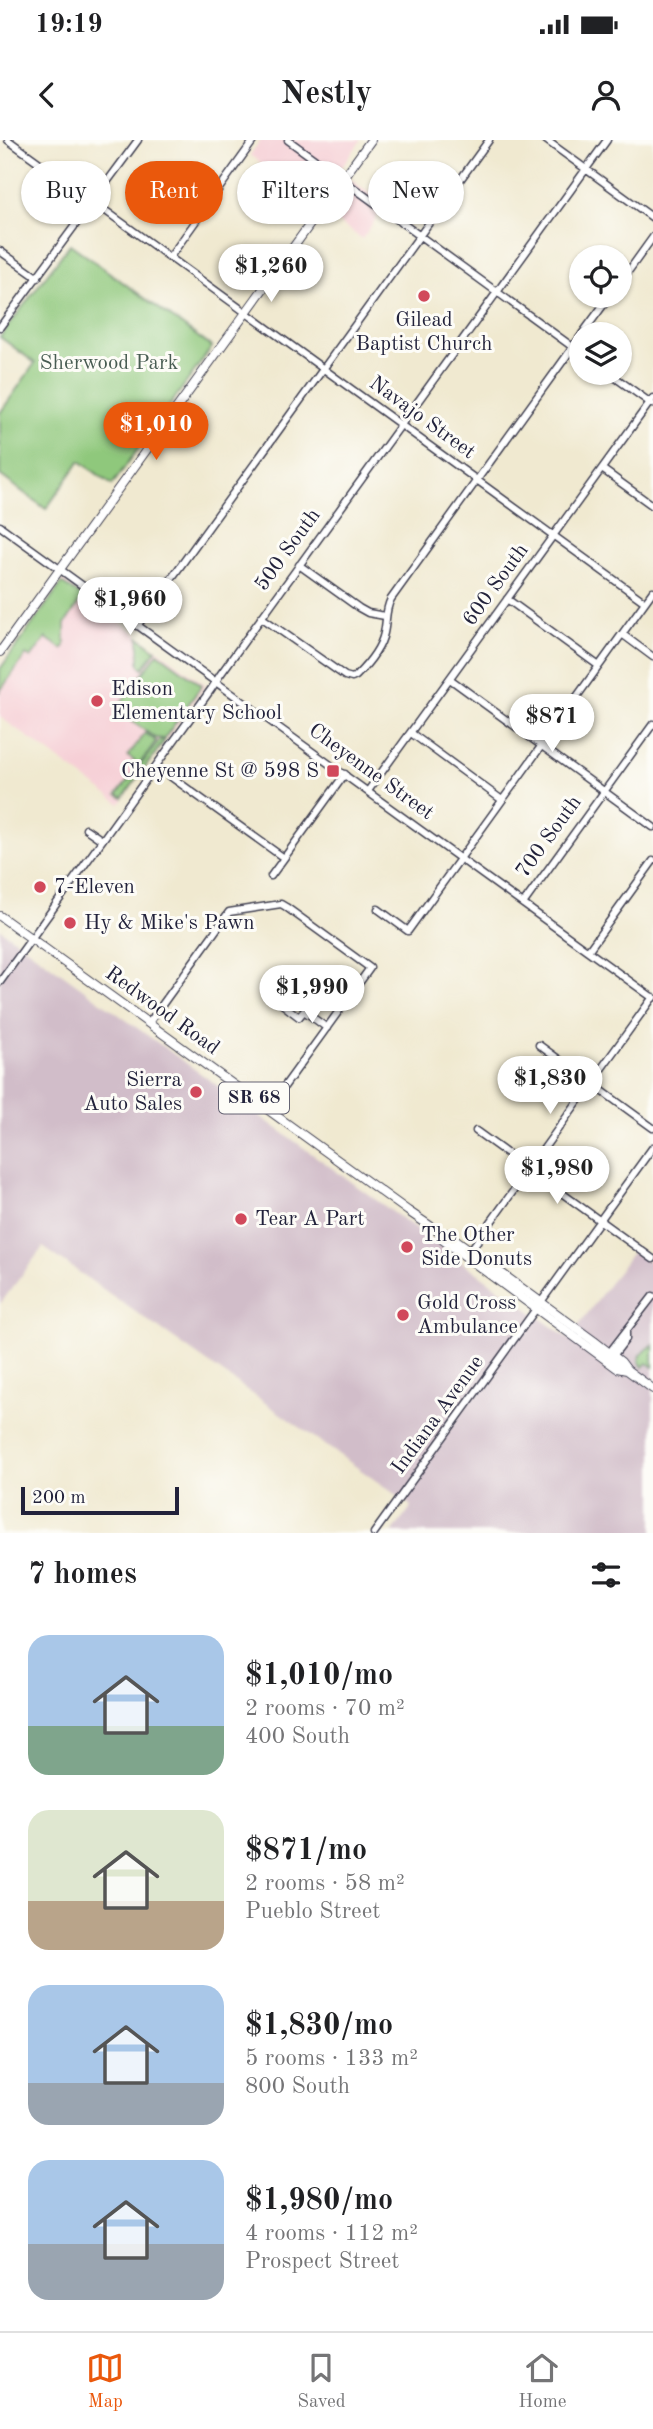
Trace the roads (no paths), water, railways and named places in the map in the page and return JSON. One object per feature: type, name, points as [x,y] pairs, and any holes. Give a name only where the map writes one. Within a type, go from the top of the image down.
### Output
[{"type":"main road","points":[[354,163],[371,140]]},
{"type":"main road","points":[[0,652],[310,224]]},
{"type":"main road","name":"Redwood Road","points":[[0,916],[439,1232],[448,1234],[617,1368],[627,1370]]},
{"type":"main road","name":"Redwood Road","points":[[439,1232],[443,1240],[611,1354],[653,1389]]},
{"type":"street","name":"Navajo Street","points":[[8,140],[37,161]]},
{"type":"street","points":[[111,177],[138,140]]},
{"type":"street","points":[[170,257],[254,140]]},
{"type":"street","points":[[288,140],[316,161]]},
{"type":"street","points":[[137,626],[489,140]]},
{"type":"street","points":[[546,140],[653,218]]},
{"type":"street","name":"500 South","points":[[0,982],[607,140]]},
{"type":"street","points":[[354,189],[569,344]]},
{"type":"street","name":"Navajo Street","points":[[111,214],[645,602]]},
{"type":"street","points":[[0,327],[77,224]]},
{"type":"street","points":[[632,266],[653,237]]},
{"type":"street","points":[[0,251],[38,278]]},
{"type":"street","points":[[261,617],[345,677],[358,675],[380,643],[391,599],[569,352]]},
{"type":"street","points":[[627,385],[652,402]]},
{"type":"street","name":"600 South","points":[[368,791],[652,402]]},
{"type":"street","points":[[602,469],[653,506]]},
{"type":"street","name":"Cheyenne Street","points":[[0,526],[653,998]]},
{"type":"street","points":[[299,565],[359,608],[368,613],[385,616]]},
{"type":"street","points":[[378,909],[408,931],[653,591]]},
{"type":"street","points":[[507,599],[599,666]]},
{"type":"street","points":[[622,634],[653,657]]},
{"type":"street","points":[[450,679],[653,827]]},
{"type":"street","name":"700 South","points":[[523,904],[653,724]]},
{"type":"street","points":[[411,733],[502,800]]},
{"type":"street","points":[[156,765],[284,858]]},
{"type":"street","points":[[271,876],[345,774]]},
{"type":"street","points":[[86,830],[102,840]]},
{"type":"street","points":[[588,951],[653,861]]},
{"type":"street","points":[[149,1023],[229,912],[281,904],[370,968],[268,1109]]},
{"type":"street","points":[[287,989],[308,1004],[304,1011],[299,1017],[278,1001],[287,989]]},
{"type":"street","points":[[470,1251],[653,998]]},
{"type":"street","points":[[304,1011],[327,1028]]},
{"type":"street","points":[[539,1045],[653,1128]]},
{"type":"street","points":[[476,1130],[653,1259]]},
{"type":"street","name":"Indiana Avenue","points":[[374,1533],[653,1147]]},
{"type":"street","points":[[611,1354],[626,1339],[626,1334],[653,1296]]},
{"type":"place","name":"Gilead Baptist Church","points":[[424,296]]},
{"type":"place","name":"Edison Elementary School","points":[[97,701]]},
{"type":"place","name":"Cheyenne St @ 598 S","points":[[333,771]]},
{"type":"place","name":"7-Eleven","points":[[40,887]]},
{"type":"place","name":"Hy & Mike's Pawn","points":[[70,923]]},
{"type":"place","name":"Sierra Auto Sales","points":[[196,1092]]},
{"type":"place","name":"Tear A Part","points":[[241,1219]]},
{"type":"place","name":"The Other Side Donuts","points":[[407,1247]]},
{"type":"place","name":"Gold Cross Ambulance","points":[[403,1315]]},
{"type":"park label","name":"Sherwood Park","points":[[109,363]]}]
